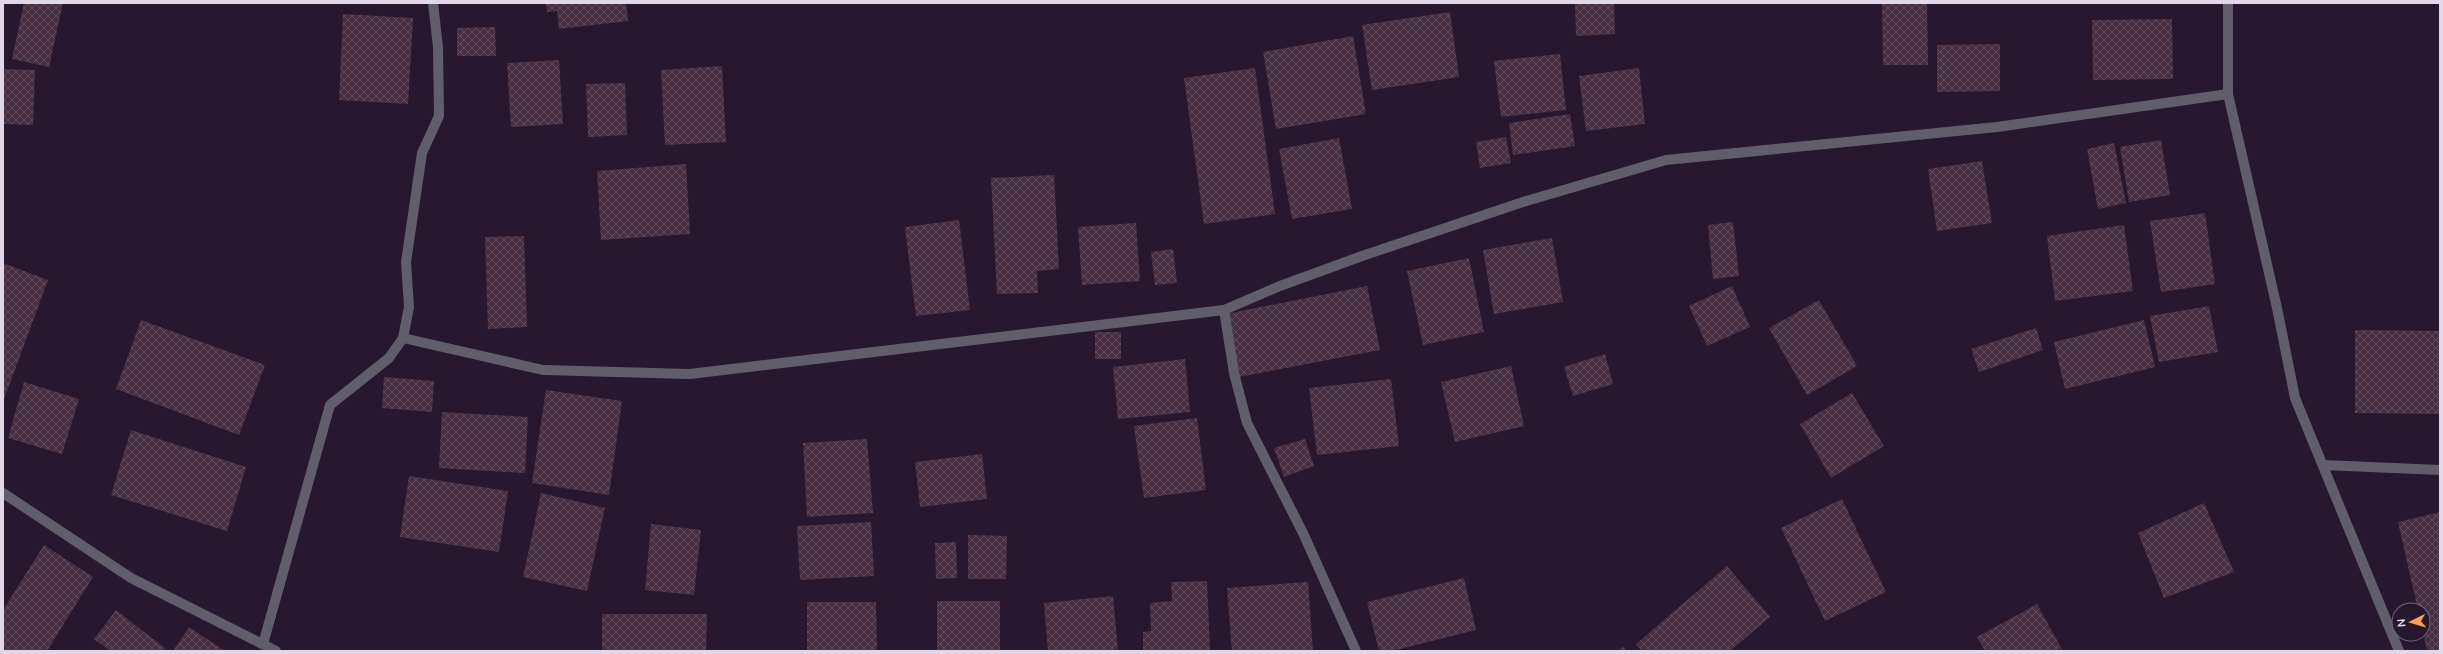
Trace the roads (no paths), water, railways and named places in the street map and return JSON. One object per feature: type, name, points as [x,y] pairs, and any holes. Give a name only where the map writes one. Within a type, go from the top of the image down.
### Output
[{"type":"street","points":[[262,644],[330,406],[388,358],[403,338],[409,307],[406,262],[422,153],[438,116],[438,47],[433,3]]},
{"type":"street","points":[[2228,3],[2228,94],[2277,308],[2295,398],[2399,651]]},
{"type":"street","points":[[403,338],[543,370],[690,374],[1224,310],[1280,286],[1362,256],[1523,202],[1666,160],[1997,127],[2228,94]]},
{"type":"street","points":[[1224,310],[1234,373],[1248,424],[1303,533],[1356,651]]},
{"type":"street","points":[[2323,465],[2440,470]]},
{"type":"street","points":[[3,494],[131,578],[276,651]]}]
